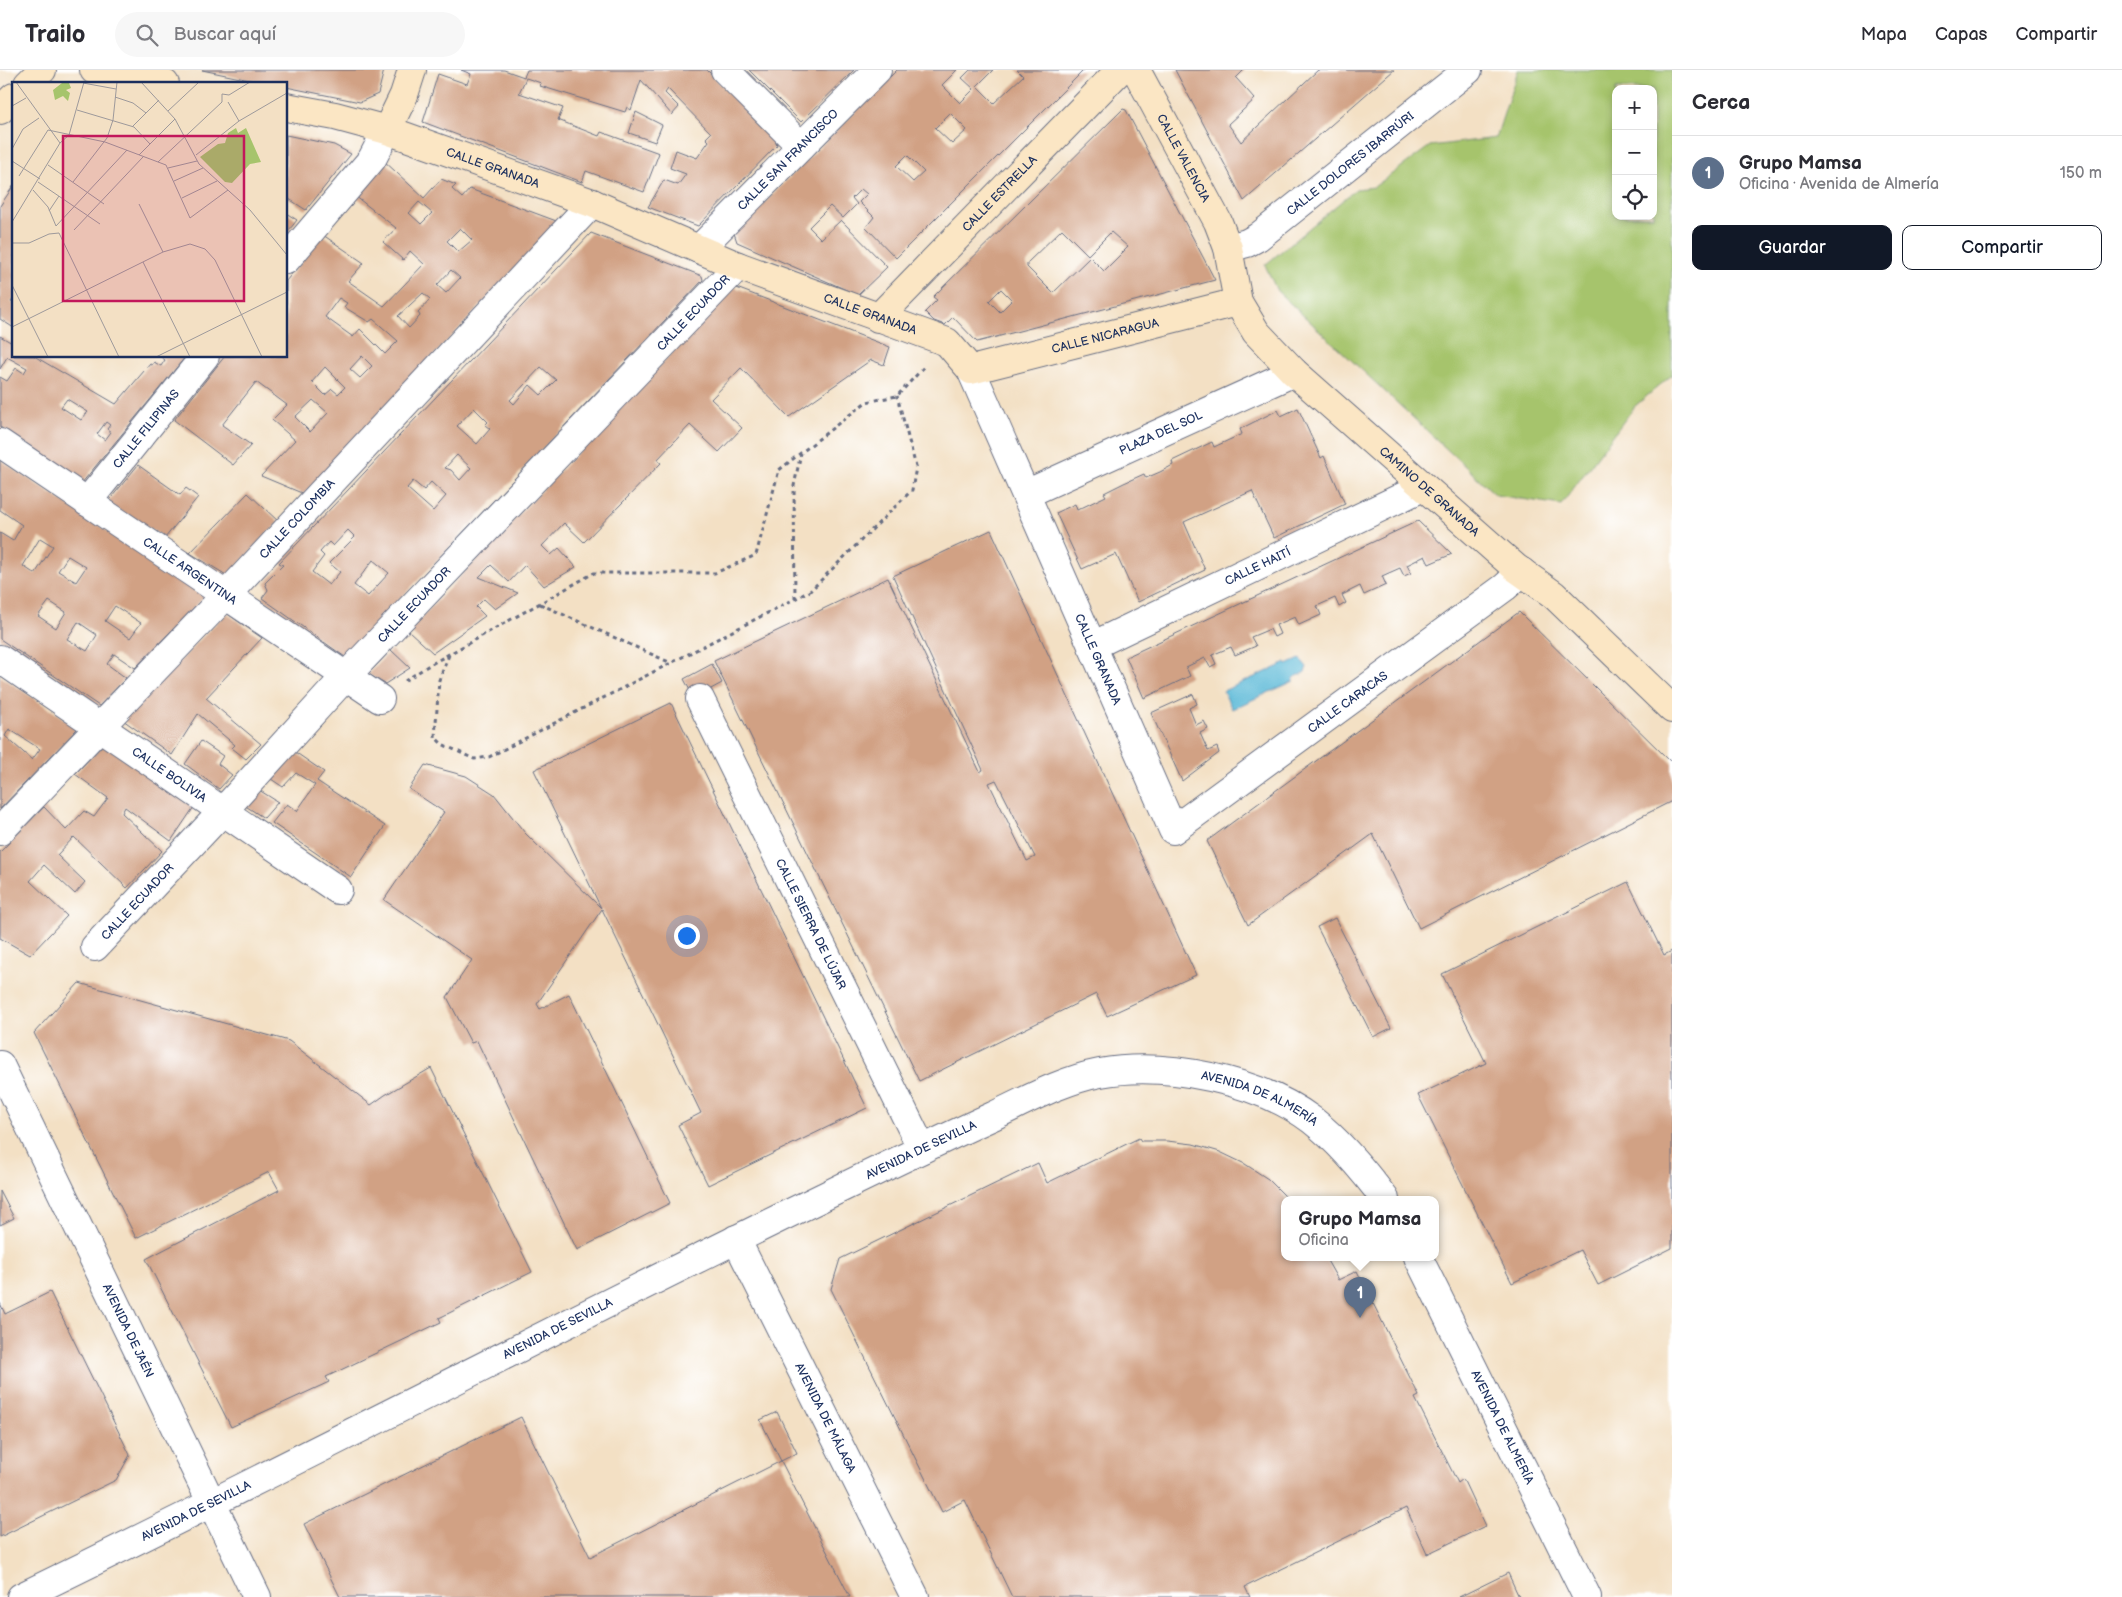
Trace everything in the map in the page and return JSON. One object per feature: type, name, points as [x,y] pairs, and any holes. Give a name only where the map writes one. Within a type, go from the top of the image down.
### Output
[{"type":"street","points":[[30,82],[42,70]]},
{"type":"street","points":[[94,70],[155,82]]},
{"type":"street","points":[[288,258],[372,159],[404,95],[412,70]]},
{"type":"street","points":[[725,70],[801,146]]},
{"type":"street","name":"CALLE SAN FRANCISCO","points":[[699,249],[876,70]]},
{"type":"street","name":"CALLE ESTRELLA","points":[[878,318],[1120,70]]},
{"type":"street","name":"CALLE VALENCIA","points":[[1136,70],[1218,222],[1228,248]]},
{"type":"street","name":"CALLE DOLORES IBARRÚRI","points":[[1228,248],[1247,243],[1258,237],[1468,70]]},
{"type":"street","points":[[0,110],[12,99]]},
{"type":"street","name":"CALLE GRANADA","points":[[288,107],[335,116],[387,130],[592,203],[738,266],[946,342],[971,370],[1173,830]]},
{"type":"street","name":"CALLE COLOMBIA","points":[[0,831],[226,595],[592,203]]},
{"type":"street","name":"CAMINO DE GRANADA","points":[[1228,248],[1238,302],[1256,332],[1294,372],[1522,572],[1554,595],[1672,708]]},
{"type":"street","name":"CALLE ECUADOR","points":[[95,947],[346,676],[738,266]]},
{"type":"street","name":"CALLE NICARAGUA","points":[[971,370],[1238,302]]},
{"type":"street","name":"CALLE FILIPINAS","points":[[87,502],[203,358]]},
{"type":"street","name":"PLAZA DEL SOL","points":[[1026,494],[1294,372]]},
{"type":"street","name":"CALLE ARGENTINA","points":[[0,443],[380,699]]},
{"type":"street","name":"CALLE HAITÍ","points":[[1092,646],[1423,487]]},
{"type":"street","name":"CALLE CARACAS","points":[[1173,830],[1505,588],[1522,572]]},
{"type":"street","name":"CALLE BOLIVIA","points":[[0,659],[98,728],[338,890]]},
{"type":"street","name":"CALLE SIERRA DE LÚJAR","points":[[700,699],[922,1149]]},
{"type":"street","name":"AVENIDA DE JAÉN","points":[[0,1065],[258,1597]]},
{"type":"street","name":"AVENIDA DE ALMERÍA","points":[[1099,1073],[1168,1069],[1216,1078],[1256,1089],[1311,1120],[1364,1171],[1383,1196]]},
{"type":"street","name":"AVENIDA DE SEVILLA","points":[[21,1597],[212,1504],[736,1239],[922,1149],[1050,1090],[1099,1073]]},
{"type":"street","name":"AVENIDA DE MÁLAGA","points":[[736,1239],[915,1597]]},
{"type":"street","name":"AVENIDA DE ALMERÍA","points":[[1420,1261],[1587,1597]]},
{"type":"path","points":[[380,699],[426,667],[594,573],[715,573],[756,555],[778,470],[866,402],[897,396],[946,342]]},
{"type":"path","points":[[449,655],[439,680],[435,737],[442,744],[474,759],[489,757],[810,591],[912,490],[916,467],[897,396]]},
{"type":"path","points":[[795,599],[794,486],[801,453]]},
{"type":"path","points":[[539,604],[672,663]]},
{"type":"green space","points":[[1518,70],[1672,70],[1672,375],[1635,406],[1561,505],[1496,495],[1277,291],[1265,265],[1356,189],[1374,187],[1430,146],[1496,138]]},
{"type":"water","points":[[1300,659],[1307,667],[1305,672],[1293,678],[1294,681],[1232,709],[1223,691],[1286,663],[1287,665]]},
{"type":"building","points":[[202,70],[384,70],[378,94],[360,102],[288,87],[288,82],[259,82]]},
{"type":"building","points":[[461,70],[504,70],[524,77],[527,70],[707,70],[775,139],[777,145],[698,226],[648,207],[664,180],[678,185],[686,174],[670,168],[676,150],[697,158],[709,141],[706,138],[711,133],[668,89],[665,93],[679,107],[672,115],[641,80],[631,110],[627,107],[625,112],[540,86],[541,83],[526,78],[519,93],[563,108],[558,120],[599,136],[601,132],[659,153],[644,192],[586,171],[582,182],[423,122],[438,74],[467,84],[471,74]]},
{"type":"building","points":[[749,70],[854,70],[801,122]]},
{"type":"building","points":[[897,70],[957,70],[942,85],[960,103],[974,89],[962,78],[970,70],[993,70],[977,86],[994,103],[1023,76],[1017,70],[1084,70],[896,258],[866,227],[874,217],[859,202],[867,194],[861,189],[852,198],[857,204],[843,218],[830,206],[809,227],[821,239],[841,220],[887,267],[858,295],[737,242],[734,233]],"holes":[[[950,113],[967,130],[952,144],[935,128]],[[907,155],[924,172],[913,182],[896,166]]]},
{"type":"building","points":[[1175,70],[1244,70],[1236,78],[1255,99],[1228,124],[1241,142],[1318,70],[1394,70],[1244,201]]},
{"type":"building","points":[[1123,109],[1126,110],[1215,280],[977,342],[953,317],[945,325],[934,321],[925,312],[937,300],[933,297]],"holes":[[[1062,229],[1088,255],[1111,232],[1128,247],[1104,271],[1090,257],[1053,293],[1027,267],[1027,263]],[[1001,289],[1012,300],[1000,312],[989,301]]]},
{"type":"building","points":[[636,112],[662,125],[655,142],[629,133]]},
{"type":"building","points":[[288,135],[334,145],[351,154],[306,210],[288,198]]},
{"type":"building","points":[[383,160],[424,198],[441,179],[456,185],[452,189],[462,198],[470,189],[559,222],[304,494],[261,476],[295,440],[272,420],[287,405],[256,382],[222,425],[251,445],[233,465],[174,420],[223,358],[288,358],[288,279],[323,235],[364,263],[348,281],[384,306],[424,264],[410,251],[403,260],[383,242],[396,228],[355,196]],"holes":[[[419,202],[432,213],[421,224],[409,213]],[[460,228],[472,240],[458,252],[447,241]],[[451,270],[460,278],[446,293],[437,285]],[[423,293],[430,299],[418,312],[420,316],[409,328],[398,316]],[[339,298],[347,303],[344,307],[369,322],[373,319],[398,341],[385,354],[360,329],[353,337],[325,317]],[[362,356],[372,366],[360,378],[350,369]],[[325,367],[345,387],[338,394],[332,389],[325,395],[312,382]],[[313,400],[328,413],[310,432],[295,417]]]},
{"type":"building","points":[[12,188],[12,327],[0,319],[0,206]]},
{"type":"building","points":[[288,214],[297,220],[288,231]]},
{"type":"building","points":[[591,233],[702,276],[703,280],[345,657],[262,598],[268,590],[265,583],[283,565],[279,563]],"holes":[[[541,367],[556,380],[541,395],[530,385],[514,404],[510,400]],[[474,408],[488,422],[485,425],[490,429],[477,444],[457,426]],[[457,455],[471,468],[460,480],[451,470],[445,468]],[[413,481],[424,490],[431,482],[446,496],[433,511],[407,488]],[[348,530],[355,537],[329,563],[340,572],[329,585],[312,572],[324,556],[320,552],[329,542],[333,546]],[[373,560],[389,573],[368,596],[354,585]]]},
{"type":"building","points":[[734,287],[890,347],[884,365],[871,360],[789,417],[741,368],[711,399],[742,428],[719,452],[690,425],[657,460],[661,463],[584,542],[564,523],[542,546],[551,555],[559,548],[576,567],[544,586],[525,565],[509,582],[491,565],[479,577],[518,593],[495,609],[484,599],[476,607],[485,616],[433,653],[409,631]]},
{"type":"building","points":[[0,336],[12,343],[12,358],[37,358],[116,404],[150,364],[152,365],[154,362],[161,366],[165,360],[162,358],[184,358],[81,484],[0,427],[0,377],[7,381],[16,368],[24,373],[27,368],[7,357],[0,369]],"holes":[[[67,399],[88,412],[81,420],[61,407]],[[106,422],[110,425],[107,429],[111,432],[105,440],[97,434]]]},
{"type":"building","points":[[1298,408],[1321,458],[1324,456],[1345,504],[1274,538],[1252,491],[1184,522],[1205,570],[1138,602],[1116,554],[1082,569],[1056,513],[1075,504],[1077,510],[1106,496],[1104,493],[1124,483],[1144,474],[1146,478],[1160,472],[1173,465],[1172,461],[1212,442],[1214,447],[1242,434],[1240,429],[1278,410],[1281,416]]},
{"type":"building","points":[[0,460],[205,596],[135,668],[114,654],[107,664],[126,678],[99,706],[0,639],[0,533],[13,541],[22,525],[0,510]],"holes":[[[40,538],[53,546],[35,574],[23,566]],[[68,556],[86,567],[76,582],[58,571]],[[49,601],[66,612],[56,628],[38,616]],[[115,606],[141,623],[130,638],[105,621]],[[78,622],[97,635],[87,651],[67,639]]]},
{"type":"building","points":[[138,465],[180,495],[186,488],[198,497],[165,538],[107,503]]},
{"type":"building","points":[[248,493],[279,522],[228,576],[190,553]]},
{"type":"building","points":[[1418,521],[1452,554],[1429,564],[1425,556],[1407,565],[1411,573],[1404,576],[1400,568],[1382,576],[1386,585],[1364,595],[1360,586],[1342,595],[1346,603],[1339,607],[1335,598],[1317,606],[1321,615],[1299,625],[1295,617],[1276,625],[1280,634],[1274,637],[1270,629],[1251,637],[1256,646],[1235,655],[1231,647],[1212,655],[1216,664],[1210,667],[1205,658],[1186,667],[1190,676],[1144,698],[1126,657]]},
{"type":"building","points":[[991,530],[1196,975],[1107,1016],[1096,994],[919,1081],[714,661],[888,578],[980,772],[983,770],[893,576]],"holes":[[[996,780],[1035,857],[1027,861],[989,783]]]},
{"type":"building","points":[[1519,612],[1672,763],[1672,801],[1419,928],[1373,834],[1248,925],[1207,841]]},
{"type":"building","points":[[226,613],[262,638],[206,698],[261,744],[246,759],[232,748],[235,745],[198,714],[172,755],[123,720]]},
{"type":"building","points":[[391,650],[410,668],[385,684],[368,674]]},
{"type":"building","points":[[712,664],[722,683],[694,698],[684,679]]},
{"type":"building","points":[[0,676],[78,728],[0,809]],"holes":[[[9,729],[40,749],[32,760],[5,736]]]},
{"type":"building","points":[[1193,694],[1197,704],[1189,708],[1196,725],[1204,721],[1208,729],[1200,733],[1208,751],[1217,747],[1219,753],[1182,781],[1151,713]]},
{"type":"building","points":[[671,703],[867,1108],[708,1185],[678,1125],[701,1113],[602,909],[537,1004],[540,1009],[569,994],[670,1203],[577,1250],[477,1041],[471,1043],[447,997],[472,960],[384,900],[444,812],[409,789],[425,765],[466,776],[494,794],[525,833],[601,908],[534,770]]},
{"type":"building","points":[[201,741],[223,756],[218,764],[232,775],[219,789],[185,764]]},
{"type":"building","points":[[104,744],[194,807],[171,841],[125,807],[122,813],[162,851],[127,888],[74,837],[57,855],[85,882],[75,894],[44,865],[30,881],[67,916],[30,955],[0,938],[0,852],[44,807],[66,830],[84,811],[94,817],[108,798],[75,774]]},
{"type":"building","points":[[295,752],[324,772],[317,781],[385,826],[351,877],[272,823],[287,804],[297,811],[315,785],[296,773],[283,787],[271,779]]},
{"type":"building","points":[[259,790],[278,802],[264,818],[244,805]]},
{"type":"building","points":[[1628,882],[1664,955],[1672,951],[1672,1248],[1598,1285],[1580,1250],[1512,1283],[1418,1095],[1486,1063],[1442,974]]},
{"type":"building","points":[[1335,918],[1391,1028],[1373,1037],[1317,927]]},
{"type":"building","points":[[79,983],[289,1041],[371,1105],[431,1068],[532,1272],[439,1318],[441,1322],[326,1377],[329,1382],[231,1427],[146,1259],[279,1190],[269,1172],[136,1238],[34,1033]]},
{"type":"building","points":[[1139,1138],[1141,1141],[1193,1144],[1220,1152],[1245,1164],[1268,1179],[1285,1196],[1281,1196],[1281,1261],[1327,1261],[1338,1280],[1357,1271],[1419,1396],[1415,1398],[1458,1483],[1463,1479],[1485,1526],[1427,1554],[1406,1508],[1245,1587],[1250,1597],[1012,1597],[965,1500],[942,1512],[831,1289],[840,1259],[1038,1163],[1047,1183]]},
{"type":"building","points":[[0,1191],[14,1218],[0,1225]]},
{"type":"building","points":[[50,1292],[130,1455],[116,1480],[0,1537],[0,1303],[5,1314]]},
{"type":"building","points":[[777,1412],[797,1453],[781,1461],[760,1420]]},
{"type":"building","points":[[521,1417],[590,1557],[781,1461],[850,1597],[340,1597],[304,1524]]},
{"type":"building","points":[[1508,1573],[1519,1597],[1459,1597]]},
{"type":"place","name":"Grupo Mamsa","points":[[1360,1318]]}]
